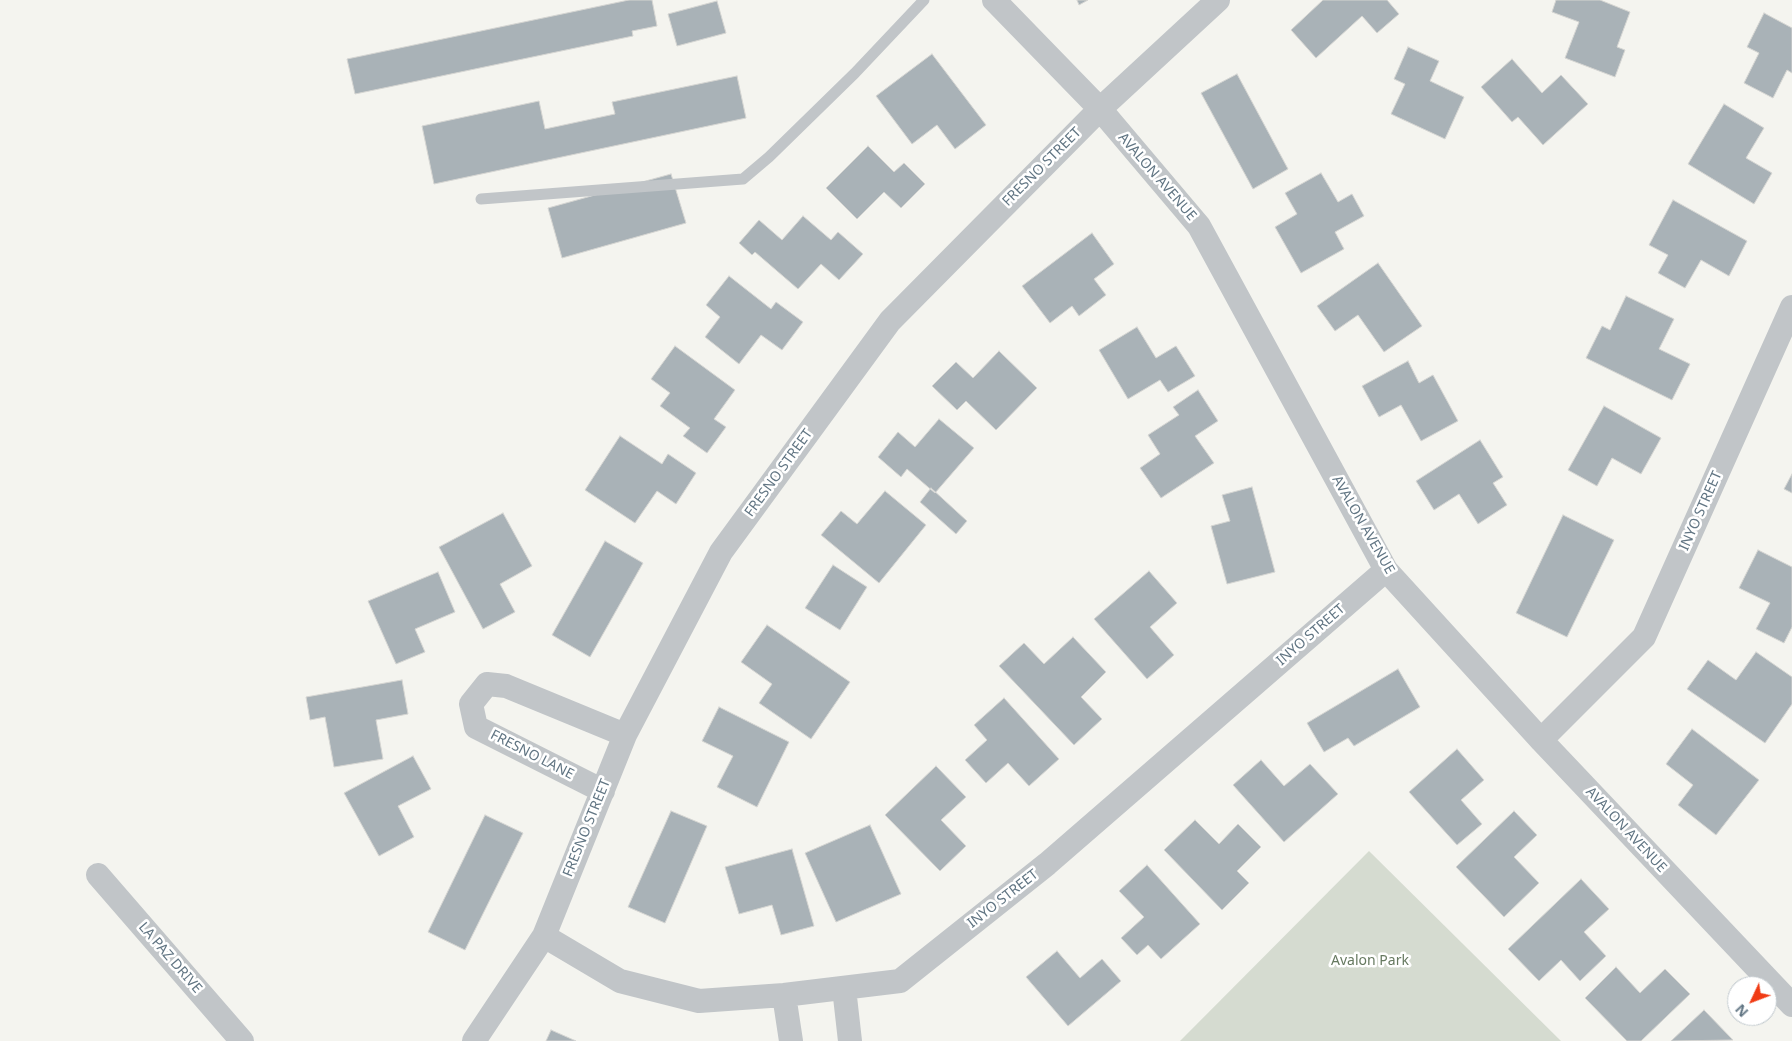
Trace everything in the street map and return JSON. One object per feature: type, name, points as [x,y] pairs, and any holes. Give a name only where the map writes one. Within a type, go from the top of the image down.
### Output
[{"type":"street","name":"AVALON AVENUE","points":[[994,0],[1100,110],[1199,226],[1386,570],[1542,740],[1792,1005]]},
{"type":"street","name":"FRESNO STREET","points":[[474,1041],[544,936],[624,735],[721,552],[890,321],[1100,110],[1218,0]]},
{"type":"street","name":"INYO STREET","points":[[1542,740],[1644,637],[1792,307]]},
{"type":"street","name":"INYO STREET","points":[[544,936],[620,981],[699,1001],[784,995],[900,981],[1047,864],[1386,570]]},
{"type":"street","name":"FRESNO LANE","points":[[602,791],[476,727],[471,704],[487,684],[506,686],[624,735]]},
{"type":"street","name":"LA PAZ DRIVE","points":[[98,874],[242,1041]]},
{"type":"street","points":[[844,988],[850,1041]]},
{"type":"street","points":[[784,995],[791,1041]]},
{"type":"lane","points":[[481,199],[743,180],[770,157],[855,73],[924,0]]},
{"type":"green space","name":"Avalon Park","points":[[1369,851],[1561,1041],[1180,1041]]},
{"type":"building","points":[[629,0],[652,0],[657,26],[632,31],[633,36],[355,94],[347,59]]},
{"type":"building","points":[[1077,0],[1088,0],[1079,5]]},
{"type":"building","points":[[1323,0],[1387,0],[1399,14],[1377,33],[1362,16],[1316,58],[1291,30]]},
{"type":"building","points":[[1556,0],[1600,0],[1630,12],[1617,47],[1625,50],[1615,77],[1565,58],[1579,22],[1552,12]]},
{"type":"building","points":[[717,1],[726,33],[677,46],[668,14]]},
{"type":"building","points":[[1764,13],[1792,28],[1792,73],[1787,70],[1773,98],[1744,83],[1759,53],[1747,47]]},
{"type":"building","points":[[1408,47],[1439,61],[1430,81],[1464,97],[1445,139],[1391,114],[1405,84],[1394,79]]},
{"type":"building","points":[[932,54],[986,125],[955,149],[937,125],[912,144],[876,96]]},
{"type":"building","points":[[1512,59],[1542,93],[1561,75],[1588,104],[1543,145],[1518,117],[1512,122],[1481,87]]},
{"type":"building","points":[[1237,74],[1288,169],[1253,189],[1201,93]]},
{"type":"building","points":[[737,76],[746,118],[434,184],[422,126],[539,101],[545,129],[615,114],[612,102]]},
{"type":"building","points":[[1724,104],[1764,128],[1746,158],[1772,173],[1754,204],[1688,164]]},
{"type":"building","points":[[868,146],[894,172],[904,163],[925,184],[901,208],[884,192],[857,219],[826,188]]},
{"type":"building","points":[[1321,173],[1338,202],[1352,194],[1364,216],[1335,232],[1344,249],[1301,273],[1275,227],[1297,214],[1285,193]]},
{"type":"building","points":[[671,174],[686,223],[562,258],[548,208]]},
{"type":"building","points":[[1673,200],[1747,241],[1729,276],[1701,260],[1685,288],[1658,273],[1668,255],[1649,245]]},
{"type":"building","points":[[803,216],[831,240],[838,232],[863,254],[839,280],[821,264],[798,289],[755,252],[752,255],[739,243],[759,220],[782,240]]},
{"type":"building","points":[[1092,233],[1114,264],[1094,279],[1106,295],[1079,316],[1072,306],[1050,323],[1022,286]]},
{"type":"building","points":[[1378,263],[1422,326],[1384,352],[1358,315],[1335,331],[1317,306]]},
{"type":"building","points":[[729,276],[771,309],[776,302],[803,322],[782,350],[761,335],[739,364],[705,337],[720,317],[706,305]]},
{"type":"building","points":[[1626,296],[1674,319],[1659,349],[1690,364],[1672,400],[1586,358],[1602,326],[1610,330]]},
{"type":"building","points":[[1137,327],[1156,358],[1176,346],[1195,376],[1168,392],[1160,380],[1128,399],[1099,350]]},
{"type":"building","points":[[675,346],[735,390],[714,419],[726,427],[707,453],[683,436],[690,428],[660,406],[670,393],[651,379]]},
{"type":"building","points":[[999,351],[1037,388],[996,430],[966,401],[957,410],[932,386],[956,362],[973,378]]},
{"type":"building","points":[[1408,361],[1419,383],[1433,375],[1458,421],[1421,441],[1401,405],[1379,417],[1362,386]]},
{"type":"building","points":[[1198,390],[1218,421],[1195,436],[1214,463],[1161,498],[1140,468],[1160,454],[1148,435],[1179,415],[1173,407]]},
{"type":"building","points":[[1604,406],[1661,438],[1641,474],[1612,458],[1597,486],[1568,470]]},
{"type":"building","points":[[939,419],[974,448],[935,493],[907,469],[901,477],[878,457],[898,432],[915,447]]},
{"type":"building","points":[[620,436],[662,464],[668,454],[696,473],[676,504],[657,491],[635,523],[585,490]]},
{"type":"building","points":[[1480,440],[1503,477],[1493,483],[1507,505],[1478,524],[1459,494],[1434,510],[1416,481]]},
{"type":"building","points":[[1792,474],[1792,493],[1784,489]]},
{"type":"building","points":[[1252,487],[1275,572],[1227,584],[1211,526],[1230,521],[1222,495]]},
{"type":"building","points":[[931,488],[967,521],[956,534],[920,502]]},
{"type":"building","points":[[885,491],[926,525],[879,583],[821,535],[841,511],[857,524]]},
{"type":"building","points":[[503,513],[532,566],[500,584],[515,612],[483,629],[439,547]]},
{"type":"building","points":[[1563,515],[1614,540],[1567,637],[1516,613]]},
{"type":"building","points":[[605,541],[643,563],[590,657],[552,635]]},
{"type":"building","points":[[1758,550],[1792,567],[1792,627],[1784,643],[1756,629],[1770,603],[1739,588]]},
{"type":"building","points":[[833,565],[867,587],[840,630],[805,608]]},
{"type":"building","points":[[1149,571],[1177,603],[1150,627],[1174,655],[1147,679],[1094,619]]},
{"type":"building","points":[[438,572],[455,612],[415,629],[425,652],[396,664],[368,601]]},
{"type":"building","points":[[767,625],[850,682],[811,739],[759,703],[772,684],[741,662]]},
{"type":"building","points":[[1073,637],[1106,672],[1081,697],[1102,719],[1074,745],[999,666],[1024,643],[1044,664]]},
{"type":"building","points":[[1756,652],[1792,677],[1792,704],[1765,743],[1687,689],[1708,660],[1736,680]]},
{"type":"building","points":[[1398,669],[1420,707],[1354,746],[1348,738],[1324,752],[1307,723]]},
{"type":"building","points":[[402,680],[408,714],[376,720],[383,759],[334,767],[325,717],[310,720],[306,697]]},
{"type":"building","points":[[1004,698],[1059,759],[1029,786],[1008,763],[986,783],[965,760],[987,740],[974,725]]},
{"type":"building","points":[[719,707],[789,742],[757,807],[717,787],[733,756],[702,741]]},
{"type":"building","points":[[1692,729],[1759,780],[1716,835],[1678,805],[1693,785],[1666,764]]},
{"type":"building","points":[[1457,749],[1484,780],[1461,800],[1482,824],[1457,845],[1409,792]]},
{"type":"building","points":[[413,756],[431,789],[398,806],[414,837],[379,856],[344,793]]},
{"type":"building","points":[[1261,760],[1284,786],[1310,764],[1338,794],[1284,842],[1233,785]]},
{"type":"building","points":[[936,766],[966,797],[941,820],[966,846],[940,871],[885,815]]},
{"type":"building","points":[[671,811],[707,826],[665,923],[628,907]]},
{"type":"building","points":[[1514,811],[1537,835],[1514,857],[1539,883],[1504,917],[1456,867]]},
{"type":"building","points":[[485,815],[523,833],[465,950],[428,932]]},
{"type":"building","points":[[1195,820],[1219,844],[1238,824],[1261,847],[1237,871],[1249,883],[1222,910],[1164,850]]},
{"type":"building","points":[[870,825],[901,894],[836,922],[805,853]]},
{"type":"building","points":[[792,849],[814,926],[781,935],[772,905],[739,914],[725,867]]},
{"type":"building","points":[[1147,865],[1200,924],[1161,959],[1148,945],[1137,955],[1121,938],[1144,917],[1119,891]]},
{"type":"building","points":[[1581,879],[1609,909],[1584,932],[1606,956],[1580,981],[1561,960],[1539,981],[1508,949]]},
{"type":"building","points":[[1057,951],[1080,978],[1102,959],[1121,981],[1068,1026],[1026,977]]},
{"type":"building","points":[[1616,967],[1640,993],[1665,969],[1690,994],[1641,1041],[1627,1041],[1585,998]]},
{"type":"building","points":[[1704,1010],[1733,1040],[1671,1041]]},
{"type":"building","points":[[551,1030],[576,1041],[546,1041]]}]
